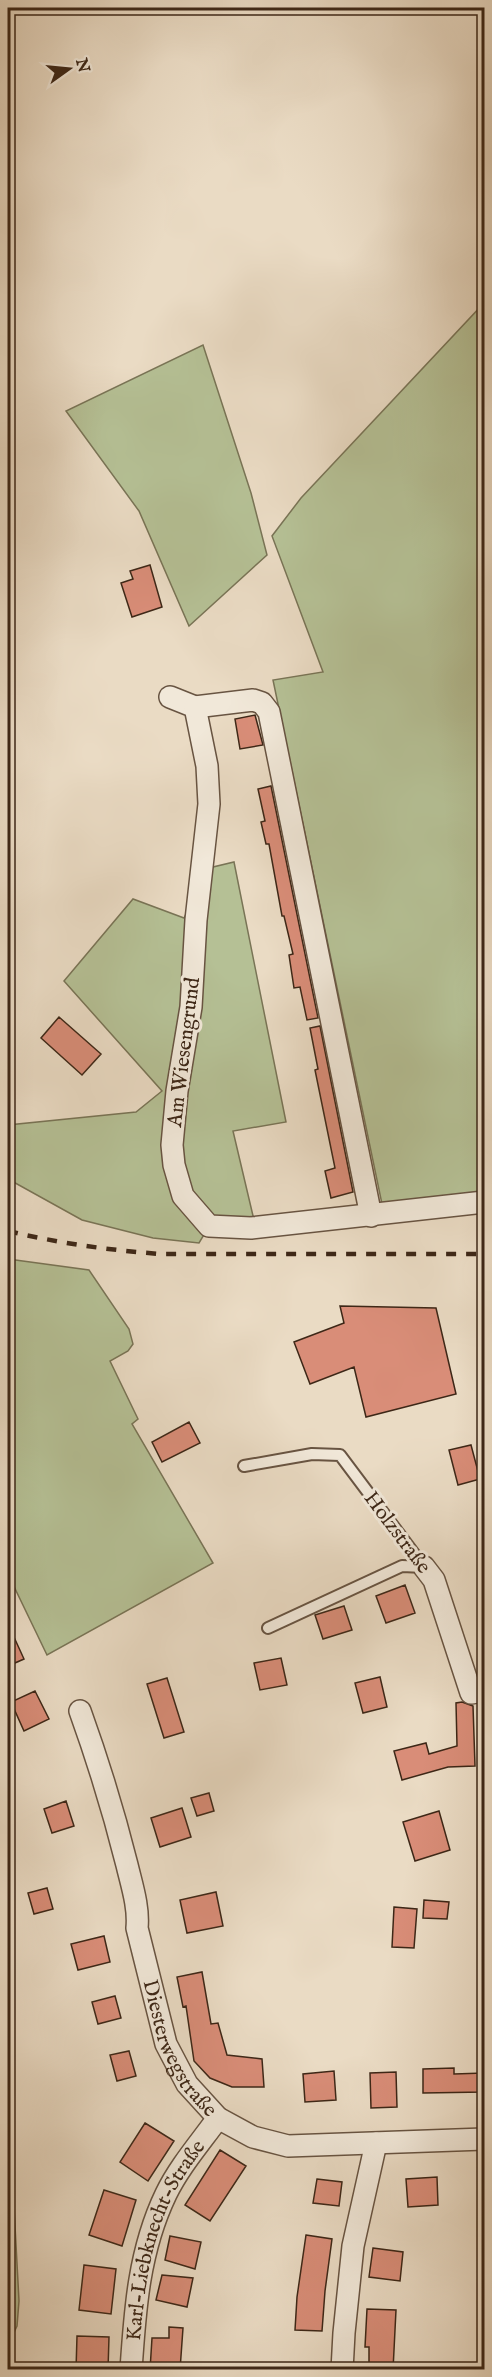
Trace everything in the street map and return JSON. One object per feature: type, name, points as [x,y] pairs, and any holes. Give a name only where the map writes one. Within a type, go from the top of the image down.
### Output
[{"type":"street","points":[[170,697],[195,707],[253,700],[262,703],[269,712],[371,1216]]},
{"type":"street","name":"Am Wiesengrund","points":[[195,707],[207,766],[209,804],[196,920],[191,1007],[177,1091],[172,1145],[174,1165],[183,1196],[209,1226],[251,1227],[371,1216],[484,1202]]},
{"type":"street","name":"Holzstraße","points":[[424,1567],[434,1580],[471,1693],[484,1692]]},
{"type":"street","name":"Diesterwegstraße","points":[[80,1711],[93,1746],[139,1913],[137,1928],[166,2044],[188,2084],[218,2118],[253,2137],[288,2146],[484,2139]]},
{"type":"street","name":"Karl-Liebknecht-Straße","points":[[131,2370],[141,2267],[153,2227],[166,2194],[178,2173],[218,2118]]},
{"type":"street","points":[[342,2370],[353,2246],[376,2143]]},
{"type":"lane","name":"Holzstraße","points":[[244,1466],[312,1454],[340,1455],[424,1567]]},
{"type":"lane","points":[[268,1628],[402,1566],[424,1567]]},
{"type":"green space","points":[[484,303],[484,1197],[382,1204],[273,680],[323,672],[272,536],[301,498]]},
{"type":"green space","points":[[203,345],[251,493],[267,555],[189,626],[139,511],[66,411]]},
{"type":"green space","points":[[234,862],[286,1122],[233,1131],[254,1220],[214,1218],[199,1243],[153,1238],[82,1220],[8,1179],[8,1125],[136,1112],[162,1091],[64,981],[133,899],[184,918],[209,868]]},
{"type":"green space","points":[[8,1259],[89,1270],[129,1329],[133,1344],[128,1351],[110,1361],[138,1419],[132,1424],[213,1563],[47,1655],[8,1574]]},
{"type":"green space","points":[[8,2094],[19,2301],[17,2326],[8,2345]]},
{"type":"building","points":[[150,565],[162,607],[132,617],[121,583],[133,579],[130,571]]},
{"type":"building","points":[[255,715],[263,745],[240,749],[235,719]]},
{"type":"building","points":[[271,786],[318,1018],[307,1020],[300,987],[294,988],[289,955],[293,954],[284,916],[282,916],[269,844],[266,844],[261,822],[265,821],[258,789]]},
{"type":"building","points":[[59,1017],[101,1054],[82,1075],[41,1038]]},
{"type":"building","points":[[320,1026],[353,1192],[331,1198],[325,1171],[335,1168],[315,1070],[318,1069],[310,1028]]},
{"type":"building","points":[[340,1306],[436,1308],[456,1394],[366,1417],[354,1367],[310,1384],[294,1342],[344,1323]]},
{"type":"building","points":[[189,1422],[200,1443],[162,1462],[152,1442]]},
{"type":"building","points":[[471,1445],[480,1479],[458,1485],[449,1450]]},
{"type":"building","points":[[405,1585],[415,1613],[386,1623],[376,1596]]},
{"type":"building","points":[[344,1606],[352,1630],[323,1639],[315,1615]]},
{"type":"building","points":[[8,1624],[24,1659],[8,1666]]},
{"type":"building","points":[[281,1658],[287,1685],[260,1690],[254,1663]]},
{"type":"building","points":[[380,1677],[387,1707],[363,1713],[355,1683]]},
{"type":"building","points":[[167,1678],[184,1732],[164,1738],[147,1684]]},
{"type":"building","points":[[35,1691],[49,1719],[24,1731],[11,1702]]},
{"type":"building","points":[[462,1702],[473,1706],[475,1766],[448,1767],[402,1780],[394,1751],[426,1743],[429,1754],[457,1746],[456,1703]]},
{"type":"building","points":[[209,1793],[214,1811],[197,1816],[191,1798]]},
{"type":"building","points":[[66,1801],[74,1826],[52,1833],[44,1809]]},
{"type":"building","points":[[182,1808],[191,1837],[160,1847],[151,1818]]},
{"type":"building","points":[[439,1811],[450,1850],[415,1861],[403,1822]]},
{"type":"building","points":[[47,1888],[53,1909],[34,1914],[28,1893]]},
{"type":"building","points":[[216,1892],[223,1926],[187,1933],[180,1900]]},
{"type":"building","points":[[424,1900],[449,1902],[447,1919],[423,1918]]},
{"type":"building","points":[[394,1907],[417,1909],[414,1948],[392,1947]]},
{"type":"building","points":[[104,1936],[110,1962],[78,1970],[71,1944]]},
{"type":"building","points":[[202,1972],[211,2024],[218,2023],[227,2055],[262,2059],[264,2087],[232,2087],[210,2078],[194,2061],[186,2006],[183,2007],[177,1977]]},
{"type":"building","points":[[115,1996],[121,2018],[98,2024],[92,2002]]},
{"type":"building","points":[[129,2051],[136,2076],[117,2081],[110,2055]]},
{"type":"building","points":[[454,2068],[454,2074],[484,2073],[484,2092],[423,2093],[423,2069]]},
{"type":"building","points":[[334,2071],[336,2100],[305,2102],[303,2074]]},
{"type":"building","points":[[396,2072],[397,2107],[371,2108],[370,2073]]},
{"type":"building","points":[[145,2123],[174,2141],[148,2181],[120,2162]]},
{"type":"building","points":[[220,2150],[246,2166],[210,2221],[185,2205]]},
{"type":"building","points":[[437,2177],[438,2205],[408,2207],[406,2179]]},
{"type":"building","points":[[317,2179],[342,2182],[339,2206],[313,2203]]},
{"type":"building","points":[[104,2190],[136,2200],[122,2246],[89,2235]]},
{"type":"building","points":[[306,2235],[332,2239],[322,2331],[295,2330],[297,2297]]},
{"type":"building","points":[[170,2236],[201,2242],[195,2269],[165,2260]]},
{"type":"building","points":[[373,2248],[403,2252],[400,2281],[369,2277]]},
{"type":"building","points":[[84,2265],[116,2269],[111,2314],[79,2310]]},
{"type":"building","points":[[162,2275],[193,2278],[187,2307],[156,2300]]},
{"type":"building","points":[[367,2309],[396,2310],[393,2370],[369,2370],[369,2347],[365,2347]]},
{"type":"building","points":[[169,2327],[183,2328],[180,2370],[150,2370],[152,2338],[169,2338]]},
{"type":"building","points":[[77,2336],[109,2337],[108,2370],[76,2370]]},
{"type":"railway","points":[[8,1231],[83,1246],[160,1254],[484,1254]]}]
